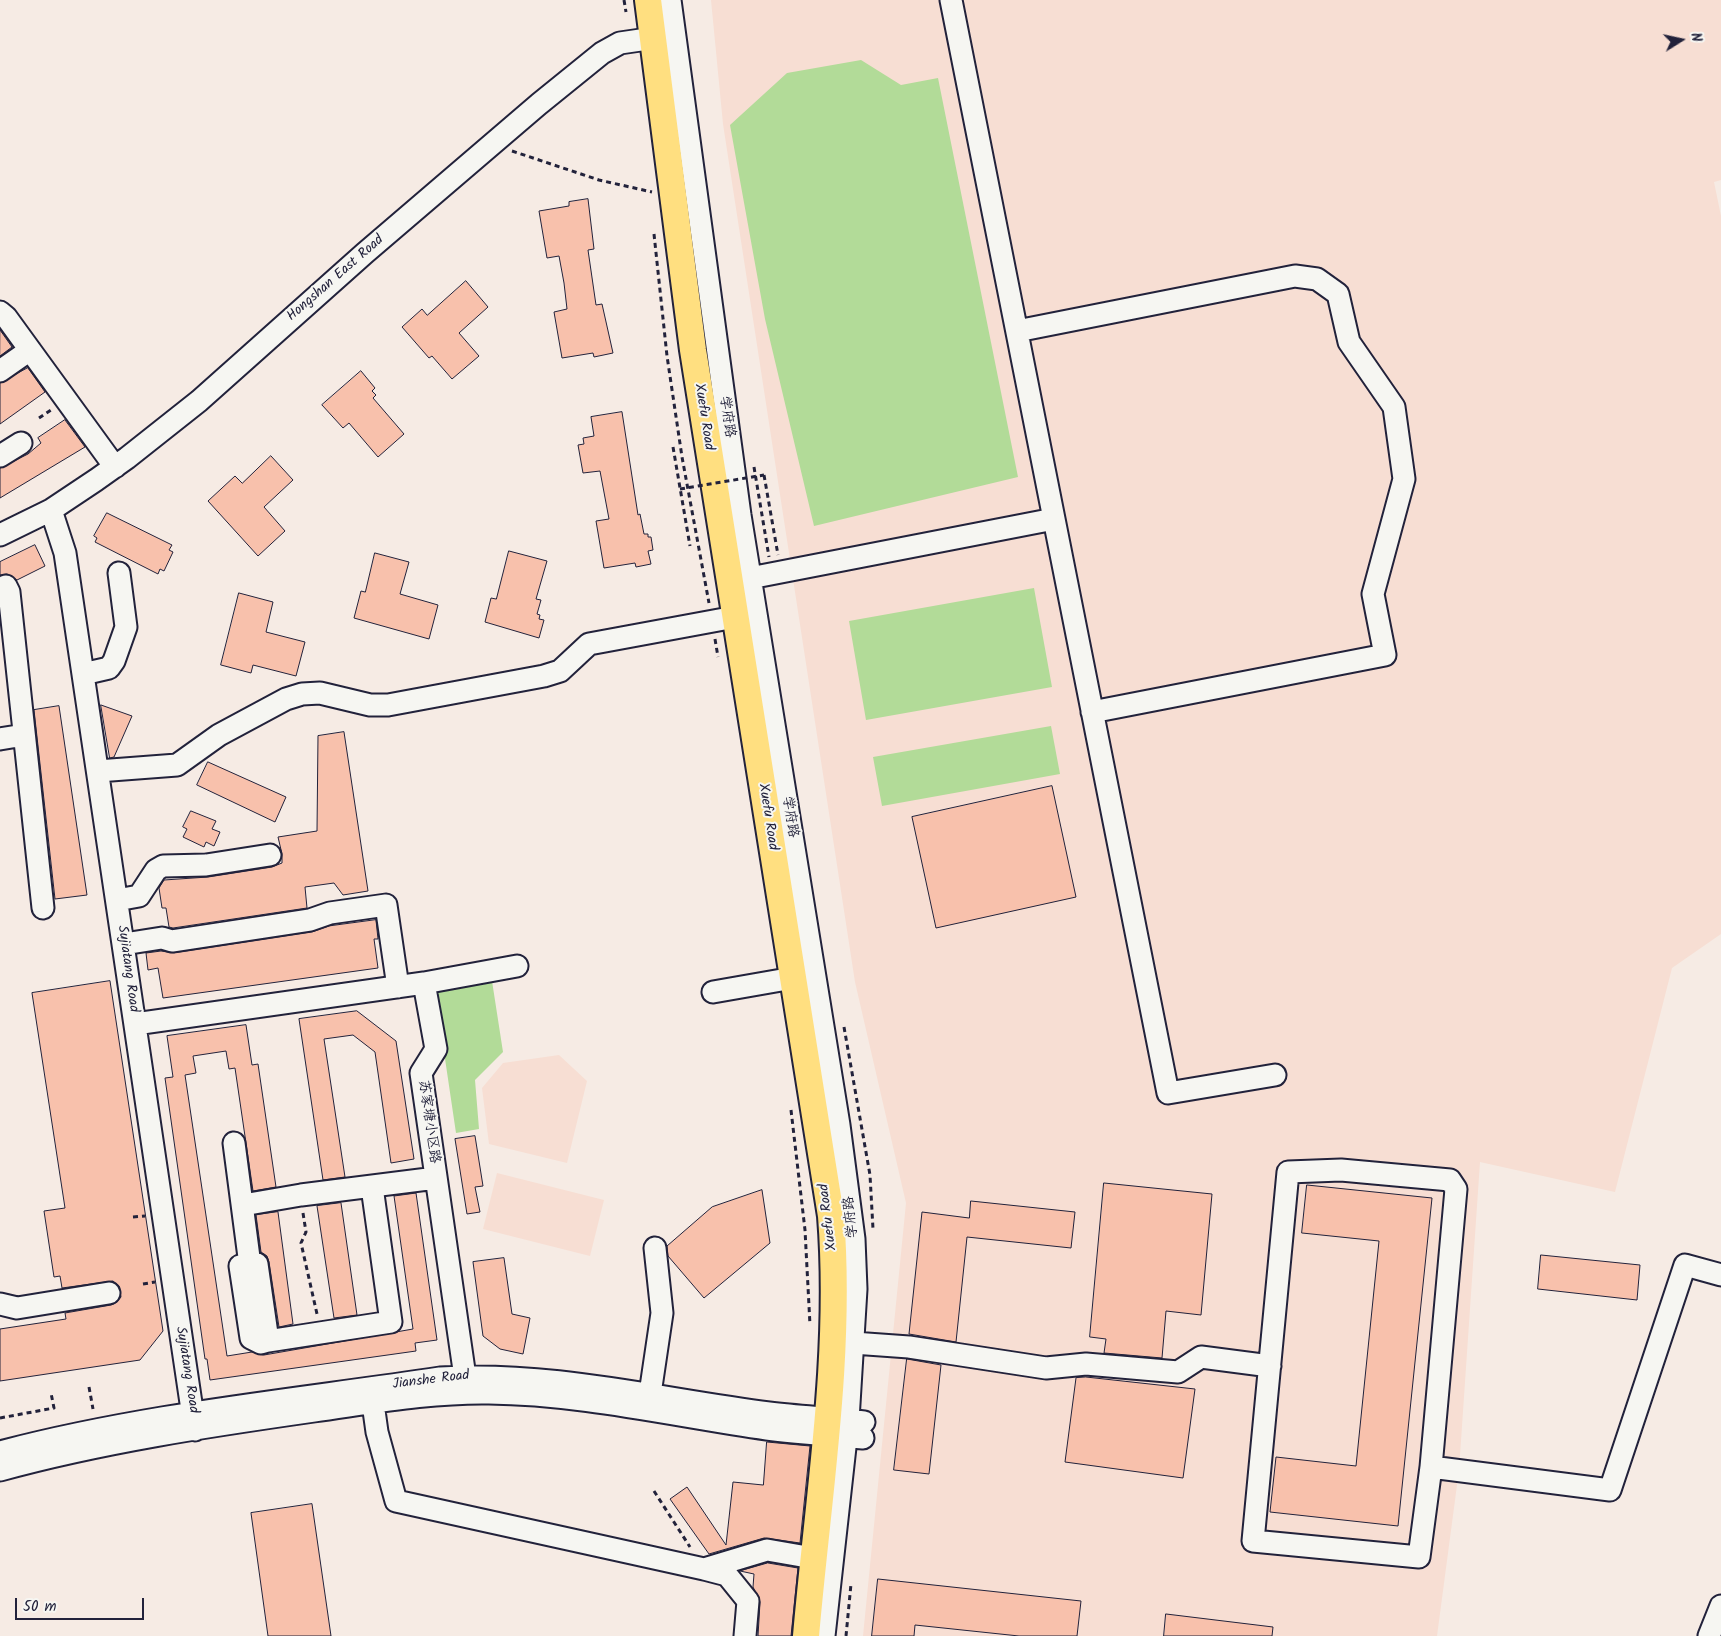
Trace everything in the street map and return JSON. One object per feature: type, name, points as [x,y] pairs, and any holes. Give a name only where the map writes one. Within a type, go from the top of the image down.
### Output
[{"type":"main road","name":"Xuefu Road","points":[[648,0],[652,38],[658,197],[693,350],[723,619],[793,978],[829,1207],[834,1254],[834,1327],[846,1428],[813,1558],[806,1636]]},
{"type":"street","name":"学府路","points":[[670,0],[652,38],[750,578],[850,1197],[856,1288],[853,1343],[824,1636]]},
{"type":"street","points":[[951,0],[1168,1093],[1275,1075]]},
{"type":"street","name":"Hongshan East Road","points":[[0,535],[51,510],[115,467],[198,401],[365,253],[602,53],[620,43],[652,38]]},
{"type":"street","points":[[1017,331],[1295,276],[1317,279],[1338,294],[1349,342],[1394,407],[1404,479],[1373,594],[1385,655],[1092,712]]},
{"type":"street","points":[[0,312],[115,467]]},
{"type":"street","points":[[0,371],[30,350]]},
{"type":"street","points":[[0,456],[21,443]]},
{"type":"street","name":"Sujiatang Road","points":[[51,510],[65,553],[194,1422]]},
{"type":"street","points":[[750,578],[1054,520]]},
{"type":"street","points":[[83,674],[109,668],[114,661],[126,627],[120,573]]},
{"type":"street","points":[[6,586],[8,592],[9,674],[24,735],[43,908]]},
{"type":"street","points":[[98,771],[177,765],[218,735],[286,699],[302,694],[320,693],[370,705],[388,705],[544,676],[560,671],[589,644],[723,619]]},
{"type":"street","points":[[0,739],[24,735]]},
{"type":"street","points":[[118,900],[139,896],[156,870],[163,866],[206,865],[270,855]]},
{"type":"street","points":[[124,944],[162,938],[172,941],[310,920],[330,913],[386,905],[398,987]]},
{"type":"street","points":[[308,911],[320,909],[330,913]]},
{"type":"street","points":[[136,1024],[398,987],[516,966]]},
{"type":"street","points":[[713,992],[793,978]]},
{"type":"street","name":"苏家塘小区路","points":[[424,983],[436,1049],[421,1072],[465,1376]]},
{"type":"street","points":[[234,1143],[250,1265],[240,1266],[251,1338],[261,1343],[391,1322],[372,1187]]},
{"type":"street","points":[[1341,1170],[1450,1180],[1456,1188],[1431,1467],[1419,1558],[1253,1541],[1288,1172],[1341,1170]]},
{"type":"street","points":[[243,1205],[436,1178]]},
{"type":"street","points":[[650,1394],[662,1313],[655,1248]]},
{"type":"street","points":[[1431,1467],[1610,1490],[1685,1265],[1721,1275]]},
{"type":"street","points":[[8,1306],[109,1293]]},
{"type":"street","points":[[853,1343],[909,1347],[1046,1368],[1086,1364],[1178,1372],[1201,1357],[1270,1366]]},
{"type":"street","name":"Jianshe Road","points":[[0,1452],[56,1439],[194,1422],[372,1396],[465,1376],[514,1377],[650,1394],[769,1412],[846,1428]]},
{"type":"street","name":"Jianshe Road","points":[[372,1396],[516,1394],[612,1405],[766,1429],[846,1428]]},
{"type":"street","points":[[372,1396],[377,1432],[396,1501],[727,1575],[748,1601],[745,1636]]},
{"type":"street","name":"Jianshe Road","points":[[0,1470],[194,1422]]},
{"type":"street","points":[[704,1569],[767,1550],[813,1558]]},
{"type":"street","points":[[1710,1636],[1721,1606]]},
{"type":"path","points":[[624,0],[652,38]]},
{"type":"path","points":[[493,144],[599,180],[658,197]]},
{"type":"path","points":[[649,182],[658,197]]},
{"type":"path","points":[[654,230],[667,356],[682,457],[723,619],[719,660]]},
{"type":"path","points":[[673,447],[690,546]]},
{"type":"path","points":[[680,489],[764,475],[777,554]]},
{"type":"path","points":[[789,1101],[805,1230],[810,1334]]},
{"type":"path","points":[[301,1196],[306,1232],[302,1243],[314,1293],[320,1333]]},
{"type":"path","points":[[89,1386],[93,1409]]},
{"type":"path","points":[[0,1418],[54,1408],[51,1393]]},
{"type":"path","points":[[654,1491],[704,1569]]},
{"type":"shaded area","points":[[711,0],[1721,0],[1721,180],[1714,182],[1721,216],[1721,934],[1672,968],[1615,1192],[1480,1162],[1459,1470],[1437,1636],[863,1636],[906,1203],[855,982],[723,124]]},
{"type":"shaded area","points":[[559,1055],[587,1081],[567,1163],[489,1144],[482,1088],[503,1063]]},
{"type":"shaded area","points":[[497,1173],[604,1200],[590,1256],[483,1229]]},
{"type":"green space","points":[[861,60],[901,85],[938,78],[1018,477],[814,526],[765,319],[730,125],[787,73]]},
{"type":"green space","points":[[1034,588],[1052,687],[866,720],[849,621]]},
{"type":"green space","points":[[1051,726],[1060,774],[882,806],[873,757]]},
{"type":"green space","points":[[492,981],[503,1052],[475,1080],[479,1129],[456,1133],[435,991]]},
{"type":"building","points":[[588,199],[594,249],[588,250],[596,305],[602,304],[613,353],[594,357],[593,353],[562,358],[554,312],[567,309],[564,283],[559,256],[547,258],[539,211],[569,206],[569,202]]},
{"type":"building","points":[[466,281],[488,307],[459,333],[479,356],[452,379],[432,356],[429,358],[402,327],[422,309],[427,315]]},
{"type":"building","points":[[0,330],[12,347],[0,356]]},
{"type":"building","points":[[28,368],[45,392],[0,424],[0,383]]},
{"type":"building","points":[[361,371],[375,388],[372,391],[376,395],[373,398],[404,434],[378,457],[349,423],[343,428],[322,405]]},
{"type":"building","points":[[622,412],[638,515],[640,514],[644,534],[648,534],[648,537],[651,537],[653,550],[648,551],[651,564],[636,567],[635,563],[604,568],[596,521],[609,519],[600,471],[583,473],[578,445],[584,444],[583,438],[594,436],[591,417]]},
{"type":"building","points":[[65,420],[85,447],[0,498],[0,468],[28,454],[41,443],[38,438]]},
{"type":"building","points":[[271,456],[293,480],[264,507],[285,531],[258,556],[208,501],[235,476],[242,483]]},
{"type":"building","points":[[107,513],[172,545],[169,550],[173,552],[164,571],[160,569],[158,574],[95,542],[97,538],[94,536]]},
{"type":"building","points":[[35,545],[45,566],[17,580],[7,574],[0,575],[0,562]]},
{"type":"building","points":[[509,551],[547,561],[536,599],[541,600],[537,614],[540,615],[539,619],[544,620],[539,638],[485,622],[491,598],[496,599]]},
{"type":"building","points":[[375,553],[409,562],[400,594],[438,605],[429,639],[354,618],[361,591],[365,592]]},
{"type":"building","points":[[239,593],[273,602],[266,632],[305,642],[296,676],[253,665],[251,673],[221,665]]},
{"type":"building","points":[[101,705],[132,716],[114,757],[110,758]]},
{"type":"building","points":[[59,706],[87,895],[55,899],[34,710]]},
{"type":"building","points":[[344,732],[368,891],[343,895],[334,883],[305,887],[307,908],[173,928],[169,927],[166,908],[162,908],[159,888],[164,880],[208,877],[272,867],[282,863],[278,837],[317,831],[318,736]]},
{"type":"building","points":[[208,762],[286,797],[275,822],[197,785]]},
{"type":"building","points":[[1052,786],[1076,897],[936,928],[912,817]]},
{"type":"building","points":[[191,811],[216,821],[212,829],[220,832],[214,846],[206,842],[204,847],[183,837],[187,829],[183,827]]},
{"type":"building","points":[[376,920],[378,939],[374,939],[378,968],[163,998],[158,968],[148,970],[146,953],[161,951],[174,953],[312,932],[329,926]]},
{"type":"building","points":[[110,981],[163,1331],[140,1360],[0,1381],[0,1329],[66,1319],[65,1313],[111,1305],[121,1297],[119,1286],[113,1281],[62,1288],[60,1276],[54,1277],[44,1211],[65,1208],[32,993]]},
{"type":"building","points":[[357,1011],[396,1041],[414,1159],[391,1163],[375,1052],[353,1035],[324,1039],[345,1177],[323,1180],[299,1019]]},
{"type":"building","points":[[246,1025],[252,1065],[258,1064],[276,1187],[253,1191],[235,1068],[229,1069],[226,1051],[193,1056],[196,1073],[185,1075],[227,1356],[252,1352],[264,1355],[413,1329],[394,1196],[416,1193],[437,1340],[415,1343],[416,1351],[210,1380],[207,1359],[205,1359],[165,1078],[173,1077],[167,1036]]},
{"type":"building","points":[[475,1136],[483,1186],[475,1187],[480,1212],[467,1214],[455,1139]]},
{"type":"building","points":[[1104,1183],[1212,1194],[1201,1315],[1166,1311],[1162,1358],[1104,1353],[1106,1339],[1090,1337]]},
{"type":"building","points":[[1307,1185],[1432,1198],[1398,1526],[1270,1512],[1276,1457],[1356,1466],[1379,1241],[1302,1233]]},
{"type":"building","points":[[762,1190],[770,1243],[704,1298],[668,1256],[667,1246],[712,1207]]},
{"type":"building","points":[[971,1201],[1075,1212],[1071,1248],[967,1237],[956,1342],[909,1334],[922,1212],[969,1218]]},
{"type":"building","points":[[341,1203],[357,1315],[334,1318],[317,1206]]},
{"type":"building","points":[[278,1212],[293,1324],[279,1327],[269,1262],[267,1256],[261,1252],[256,1215]]},
{"type":"building","points":[[1541,1255],[1640,1265],[1637,1300],[1538,1289]]},
{"type":"building","points":[[504,1258],[512,1314],[530,1318],[523,1354],[500,1349],[483,1336],[473,1262]]},
{"type":"building","points":[[907,1359],[941,1365],[929,1474],[894,1470]]},
{"type":"building","points":[[1086,1377],[1195,1389],[1183,1478],[1065,1462],[1076,1378]]},
{"type":"building","points":[[767,1442],[810,1446],[800,1543],[764,1538],[709,1554],[670,1499],[687,1487],[726,1545],[733,1482],[763,1485]]},
{"type":"building","points":[[312,1504],[331,1636],[268,1636],[251,1513]]},
{"type":"building","points":[[768,1563],[798,1568],[791,1636],[758,1636],[760,1602],[753,1587],[754,1574],[740,1571]]},
{"type":"building","points":[[878,1579],[1081,1601],[1077,1636],[1019,1636],[915,1625],[914,1636],[872,1636]]},
{"type":"building","points":[[1166,1614],[1273,1627],[1272,1636],[1164,1636]]}]
